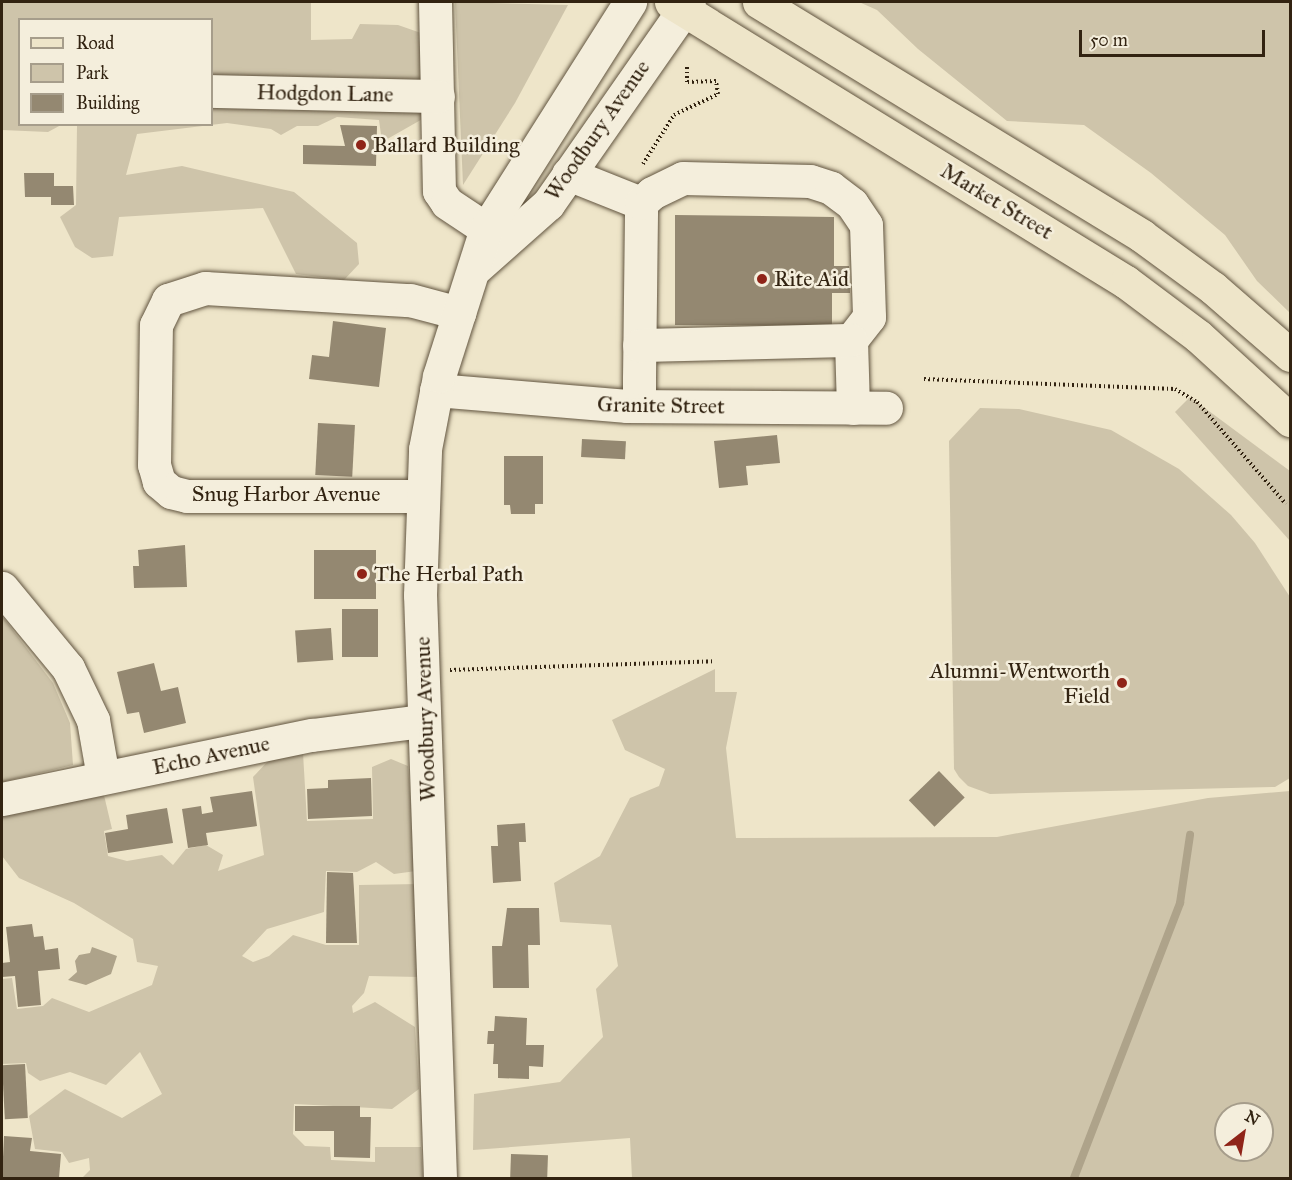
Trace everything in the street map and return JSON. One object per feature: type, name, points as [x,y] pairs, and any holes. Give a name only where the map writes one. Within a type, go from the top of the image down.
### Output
[{"type":"main road","name":"Market Street","points":[[759,2],[1142,236],[1213,288],[1290,355]]},
{"type":"main road","name":"Market Street","points":[[681,4],[1126,282],[1198,336],[1290,420]]},
{"type":"street","points":[[435,2],[439,191],[447,203],[486,229]]},
{"type":"street","name":"Woodbury Avenue","points":[[441,1179],[423,721],[422,496],[436,390],[459,313],[477,267],[486,229],[630,2]]},
{"type":"street","name":"Woodbury Avenue","points":[[477,267],[548,204],[681,4]]},
{"type":"street","name":"Hodgdon Lane","points":[[213,91],[438,96]]},
{"type":"street","points":[[568,174],[648,197],[683,177],[810,181],[831,188],[852,204],[866,225],[869,317],[851,340],[853,408]]},
{"type":"street","points":[[639,406],[639,345],[648,197]]},
{"type":"street","name":"Snug Harbor Avenue","points":[[422,496],[187,496],[171,492],[159,482],[154,465],[156,325],[168,300],[205,288],[410,300],[459,313]]},
{"type":"street","points":[[639,345],[851,340]]},
{"type":"street","name":"Granite Street","points":[[436,390],[639,406],[886,408]]},
{"type":"street","points":[[2,588],[68,668],[93,720],[103,777]]},
{"type":"street","name":"Echo Avenue","points":[[2,799],[312,735],[423,721]]},
{"type":"path","points":[[648,197],[640,172],[657,140],[682,108],[718,94],[716,81],[687,82],[687,64]]},
{"type":"path","points":[[924,379],[1175,388],[1197,402],[1286,504]]},
{"type":"path","points":[[449,670],[715,661]]},
{"type":"green space","points":[[2,2],[311,2],[311,40],[352,39],[360,24],[398,25],[421,33],[426,117],[382,142],[379,120],[337,117],[318,126],[297,126],[281,135],[271,129],[227,123],[213,125],[213,18],[18,18],[18,126],[59,126],[48,132],[2,130]]},
{"type":"green space","points":[[455,2],[568,5],[515,103],[463,185]]},
{"type":"green space","points":[[859,2],[1290,2],[1290,313],[1257,281],[1225,235],[1151,173],[1084,125],[1007,121],[918,49],[877,10]]},
{"type":"green space","points":[[77,126],[202,126],[137,134],[126,175],[182,166],[294,192],[357,243],[359,264],[344,280],[296,274],[263,208],[119,217],[113,256],[92,258],[75,247],[60,217],[76,205]]},
{"type":"green space","points":[[1190,397],[1290,471],[1290,541],[1175,412]]},
{"type":"green space","name":"Alumni-Wentworth Field","points":[[980,408],[1019,409],[1111,430],[1179,469],[1231,515],[1255,543],[1290,597],[1290,778],[1275,787],[990,794],[968,786],[959,777],[954,769],[949,441]]},
{"type":"green space","points":[[2,616],[53,683],[70,723],[73,765],[2,782]]},
{"type":"green space","points":[[715,669],[715,692],[737,692],[726,748],[736,838],[997,837],[1208,798],[1290,791],[1290,1178],[632,1178],[630,1138],[473,1150],[474,1094],[560,1082],[603,1037],[596,989],[618,966],[611,925],[560,922],[554,883],[600,856],[630,798],[659,786],[665,769],[625,750],[612,720]]},
{"type":"green space","points":[[303,753],[307,821],[373,819],[372,767],[391,759],[408,766],[416,871],[394,874],[376,862],[357,872],[326,871],[324,912],[267,929],[242,956],[253,962],[269,956],[293,935],[326,945],[359,945],[359,885],[419,884],[420,977],[369,976],[364,993],[352,1006],[353,1013],[375,1002],[415,1027],[419,1089],[392,1109],[294,1104],[293,1134],[305,1146],[330,1147],[331,1160],[375,1162],[375,1147],[421,1147],[423,1178],[82,1178],[90,1170],[89,1158],[69,1163],[62,1152],[35,1149],[29,1116],[65,1089],[122,1118],[162,1094],[140,1052],[106,1085],[70,1072],[40,1081],[28,1073],[26,1063],[2,1064],[2,979],[12,978],[17,1009],[43,1006],[52,998],[89,1012],[152,985],[158,966],[137,962],[133,939],[74,903],[19,878],[2,856],[2,813],[103,791],[112,829],[104,831],[108,856],[127,861],[162,855],[173,865],[186,849],[206,845],[223,855],[218,871],[264,855],[253,777],[269,760]]},
{"type":"shaded area","points":[[92,947],[117,956],[111,974],[86,985],[68,980],[77,972],[75,961],[79,955],[90,953]]},
{"type":"building","name":"Ballard Building","points":[[340,125],[377,126],[376,166],[303,164],[303,145],[345,146]]},
{"type":"building","points":[[24,173],[54,173],[54,186],[73,186],[74,205],[51,205],[51,197],[25,197]]},
{"type":"building","name":"Rite Aid","points":[[675,215],[834,217],[834,266],[849,266],[850,293],[832,293],[832,326],[675,325]]},
{"type":"building","points":[[333,321],[386,328],[379,387],[309,379],[312,355],[329,357]]},
{"type":"building","points":[[318,423],[355,425],[352,477],[315,475]]},
{"type":"building","points":[[777,435],[780,463],[746,466],[748,485],[719,488],[714,441]]},
{"type":"building","points":[[582,439],[626,441],[625,459],[581,457]]},
{"type":"building","points":[[504,456],[543,456],[543,504],[535,504],[535,514],[511,514],[510,505],[504,505]]},
{"type":"building","points":[[185,545],[187,587],[134,588],[133,566],[139,566],[138,550]]},
{"type":"building","points":[[314,550],[376,550],[376,599],[314,599]]},
{"type":"building","points":[[342,609],[378,609],[378,657],[342,657]]},
{"type":"building","points":[[331,628],[333,660],[297,662],[295,631]]},
{"type":"building","points":[[154,663],[161,691],[178,687],[186,723],[144,733],[139,712],[127,714],[117,672]]},
{"type":"building","points":[[939,771],[965,798],[934,827],[909,800]]},
{"type":"building","points":[[371,778],[372,816],[308,819],[307,789],[328,788],[328,780]]},
{"type":"building","points":[[252,791],[257,826],[206,833],[208,845],[188,848],[182,809],[201,806],[202,814],[213,812],[210,797]]},
{"type":"building","points":[[167,808],[173,843],[108,853],[105,833],[128,829],[126,815]]},
{"type":"building","points":[[525,823],[526,842],[519,842],[521,881],[493,883],[491,846],[498,846],[497,825]]},
{"type":"building","points":[[327,872],[353,873],[357,943],[326,943]]},
{"type":"building","points":[[507,908],[539,908],[540,945],[528,945],[529,988],[493,988],[492,946],[502,946]]},
{"type":"building","points":[[32,924],[34,937],[43,936],[45,950],[58,948],[60,969],[38,971],[41,1005],[18,1007],[15,976],[2,977],[2,963],[10,962],[6,927]]},
{"type":"building","points":[[495,1016],[527,1018],[526,1045],[544,1045],[543,1067],[529,1066],[529,1079],[498,1078],[498,1064],[493,1064],[494,1044],[487,1044],[488,1031],[494,1031]]},
{"type":"building","points":[[25,1064],[28,1118],[5,1119],[2,1065]]},
{"type":"building","points":[[295,1106],[360,1106],[360,1117],[371,1117],[370,1158],[334,1157],[334,1131],[295,1131]]},
{"type":"building","points":[[4,1136],[32,1138],[30,1151],[61,1154],[59,1178],[2,1178]]},
{"type":"building","points":[[511,1154],[548,1155],[547,1178],[510,1178]]},
{"type":"waterway","points":[[1074,1178],[1180,903],[1190,835]]},
{"type":"place","name":"Ballard Building","points":[[361,145]]},
{"type":"place","name":"Rite Aid","points":[[762,279]]},
{"type":"place","name":"The Herbal Path","points":[[362,574]]},
{"type":"place","name":"Alumni-Wentworth Field","points":[[1122,683]]}]
